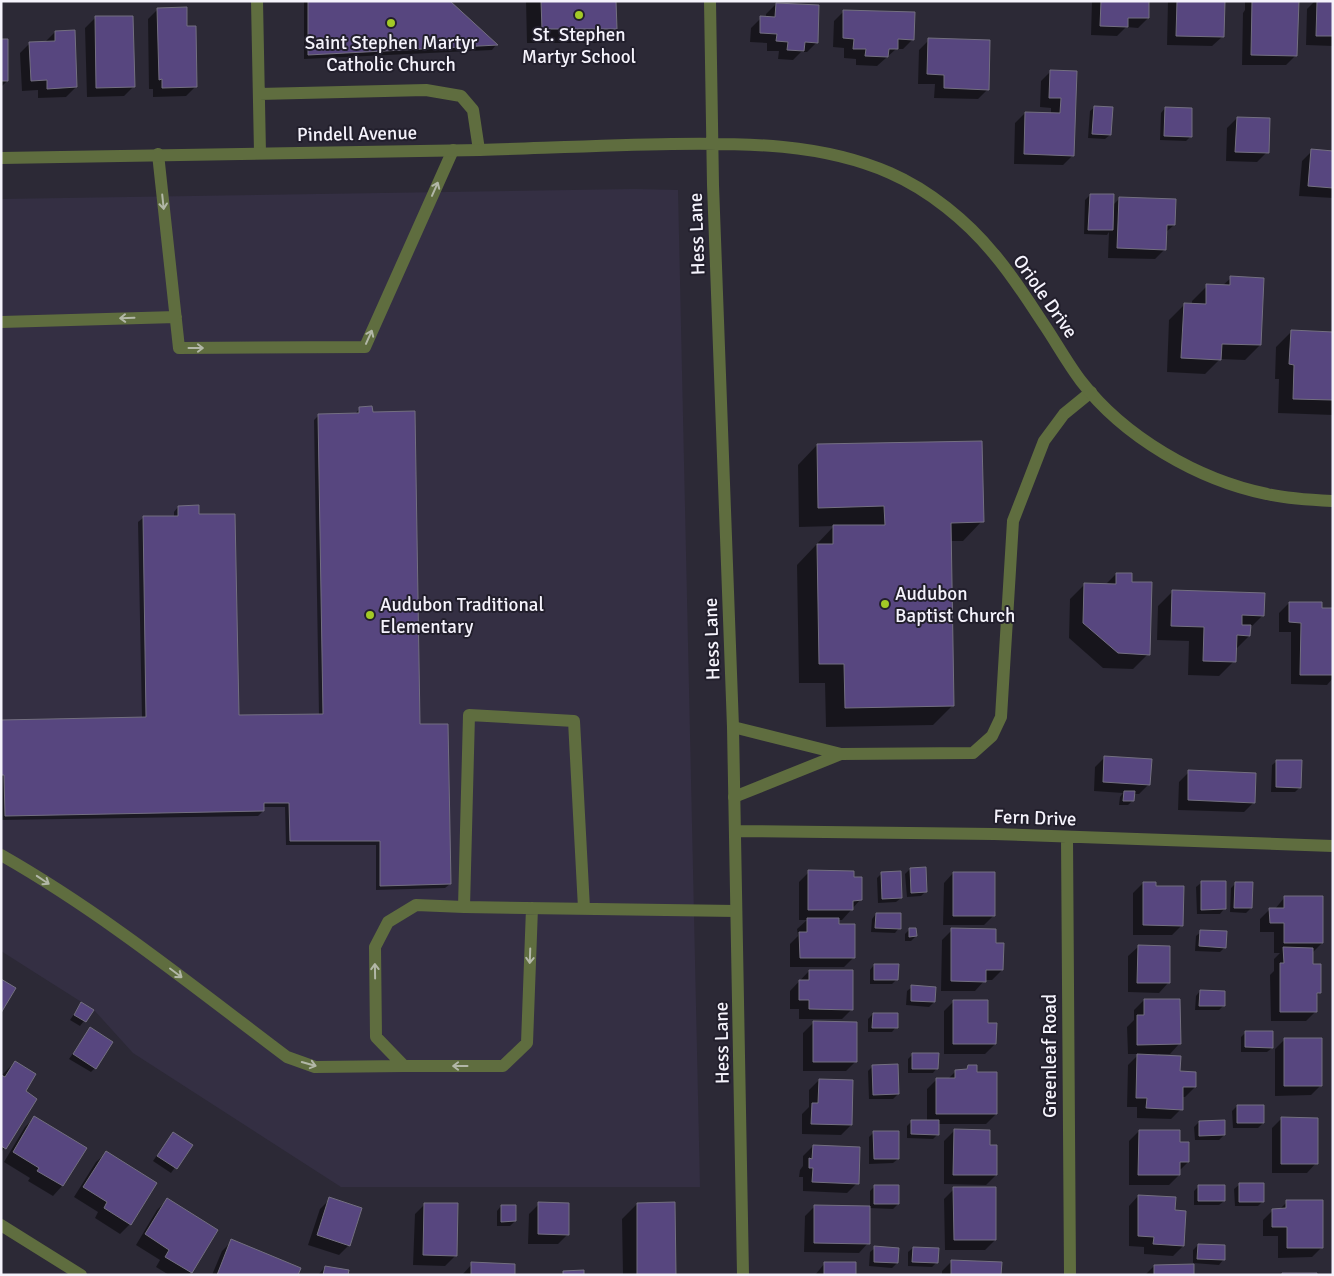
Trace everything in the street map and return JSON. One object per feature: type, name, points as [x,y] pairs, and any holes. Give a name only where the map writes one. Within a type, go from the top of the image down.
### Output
[{"type":"street","points":[[257,1],[260,153]]},
{"type":"street","name":"Hess Lane","points":[[710,1],[713,185],[733,728],[744,1275]]},
{"type":"street","points":[[259,94],[426,90],[462,96],[473,110],[479,150]]},
{"type":"street","name":"Pindell Avenue","points":[[1,158],[479,150],[713,143]]},
{"type":"street","name":"Oriole Drive","points":[[713,143],[771,146],[822,152],[867,164],[915,186],[948,210],[978,236],[995,255],[1082,382],[1113,416],[1145,441],[1199,472],[1232,485],[1267,494],[1333,501]]},
{"type":"street","points":[[158,154],[179,348],[365,347],[453,150]]},
{"type":"street","points":[[1,322],[176,317]]},
{"type":"street","points":[[733,728],[841,754],[973,753],[992,736],[1001,717],[1012,520],[1044,441],[1064,414],[1091,392]]},
{"type":"street","points":[[464,907],[469,715],[574,721],[584,908]]},
{"type":"street","points":[[734,797],[841,754]]},
{"type":"street","name":"Fern Drive","points":[[734,831],[994,834],[1333,846]]},
{"type":"street","name":"Greenleaf Road","points":[[1067,838],[1070,1275]]},
{"type":"street","points":[[1,855],[37,875],[127,936],[287,1057],[315,1067],[503,1066],[527,1043],[532,908]]},
{"type":"street","points":[[404,1066],[376,1037],[375,947],[388,922],[416,905],[736,911]]},
{"type":"street","points":[[1,1225],[81,1275]]},
{"type":"shaded area","points":[[634,189],[678,190],[700,1187],[341,1187],[133,1053],[94,1010],[1,951],[1,199]]},
{"type":"building","name":"Saint Stephen Martyr Catholic Church","points":[[308,1],[450,1],[498,45],[308,55]]},
{"type":"building","name":"St. Stephen Martyr School","points":[[541,1],[616,1],[617,29],[542,29]]},
{"type":"building","points":[[1101,1],[1149,1],[1149,18],[1128,18],[1128,27],[1100,26]]},
{"type":"building","points":[[1177,1],[1225,1],[1224,37],[1176,36]]},
{"type":"building","points":[[1252,1],[1299,1],[1297,56],[1251,55]]},
{"type":"building","points":[[1317,1],[1333,1],[1333,36],[1316,36]]},
{"type":"building","points":[[776,3],[819,5],[818,43],[805,42],[804,51],[787,50],[788,42],[776,41],[777,34],[760,33],[760,16],[775,17]]},
{"type":"building","points":[[187,7],[187,26],[196,26],[197,87],[162,88],[162,79],[159,80],[157,8]]},
{"type":"building","points":[[843,10],[915,12],[914,40],[898,39],[898,49],[889,49],[888,57],[865,56],[866,49],[853,49],[854,39],[843,38]]},
{"type":"building","points":[[95,16],[133,16],[135,87],[96,88]]},
{"type":"building","points":[[75,30],[77,87],[47,89],[47,80],[31,81],[29,42],[55,41],[55,31]]},
{"type":"building","points":[[928,38],[990,40],[989,90],[944,88],[944,75],[927,74]]},
{"type":"building","points":[[1,39],[8,39],[8,81],[1,81]]},
{"type":"building","points":[[1050,70],[1077,71],[1074,156],[1024,154],[1025,112],[1060,113],[1061,98],[1049,98]]},
{"type":"building","points":[[1094,106],[1113,107],[1111,135],[1092,134]]},
{"type":"building","points":[[1165,107],[1192,108],[1192,137],[1164,136]]},
{"type":"building","points":[[1237,117],[1270,118],[1269,153],[1235,152]]},
{"type":"building","points":[[1311,149],[1333,151],[1333,188],[1308,186]]},
{"type":"building","points":[[1090,194],[1114,194],[1113,230],[1088,230]]},
{"type":"building","points":[[1119,197],[1176,199],[1175,225],[1167,225],[1166,250],[1117,248]]},
{"type":"building","points":[[1230,276],[1264,278],[1261,345],[1222,344],[1221,360],[1181,358],[1184,303],[1206,304],[1206,284],[1230,285]]},
{"type":"building","points":[[1291,330],[1333,332],[1333,400],[1293,399],[1294,365],[1289,364]]},
{"type":"building","name":"Audubon Traditional Elementary","points":[[372,406],[373,412],[415,411],[420,724],[448,724],[451,884],[380,886],[380,841],[290,841],[289,803],[264,803],[264,811],[5,816],[4,775],[1,775],[1,720],[146,717],[143,516],[178,516],[178,506],[199,505],[199,514],[235,514],[239,715],[323,714],[318,414],[359,413],[359,407]]},
{"type":"building","name":"Audubon Baptist Church","points":[[982,441],[984,522],[951,523],[954,706],[845,708],[844,664],[819,664],[817,544],[833,544],[833,525],[885,525],[884,506],[818,508],[817,444]]},
{"type":"building","points":[[1116,573],[1132,573],[1132,582],[1152,582],[1150,655],[1118,653],[1083,623],[1084,583],[1116,584]]},
{"type":"building","points":[[1172,590],[1265,593],[1264,616],[1242,615],[1242,625],[1251,625],[1250,636],[1237,635],[1236,662],[1203,661],[1204,627],[1171,626]]},
{"type":"building","points":[[1289,602],[1322,602],[1322,608],[1333,608],[1333,675],[1300,675],[1301,623],[1289,622]]},
{"type":"building","points":[[1104,756],[1152,759],[1150,785],[1103,782]]},
{"type":"building","points":[[1276,760],[1302,760],[1301,788],[1276,787]]},
{"type":"building","points":[[1188,770],[1256,773],[1255,803],[1188,800]]},
{"type":"building","points":[[1124,791],[1135,791],[1134,801],[1123,801]]},
{"type":"building","points":[[926,867],[927,892],[911,893],[910,868]]},
{"type":"building","points":[[808,870],[854,871],[854,877],[862,877],[862,900],[853,901],[853,910],[808,910]]},
{"type":"building","points":[[901,871],[902,898],[882,899],[881,872]]},
{"type":"building","points":[[953,872],[995,872],[995,916],[953,916]]},
{"type":"building","points":[[1201,881],[1226,881],[1226,909],[1201,910]]},
{"type":"building","points":[[1143,882],[1156,882],[1156,886],[1184,886],[1183,926],[1143,925]]},
{"type":"building","points":[[1235,882],[1253,882],[1252,908],[1234,908]]},
{"type":"building","points":[[1284,896],[1323,896],[1323,943],[1284,943],[1284,923],[1270,923],[1269,908],[1284,908]]},
{"type":"building","points":[[876,913],[901,913],[901,929],[875,928]]},
{"type":"building","points":[[807,918],[839,918],[839,924],[855,924],[855,958],[800,958],[799,932],[807,932]]},
{"type":"building","points":[[909,928],[916,928],[917,936],[909,937]]},
{"type":"building","points":[[951,928],[996,929],[996,943],[1004,943],[1003,970],[986,970],[986,982],[951,981]]},
{"type":"building","points":[[1200,930],[1227,931],[1226,948],[1199,946]]},
{"type":"building","points":[[1138,945],[1170,946],[1170,983],[1137,983]]},
{"type":"building","points":[[1283,947],[1313,948],[1313,964],[1321,964],[1321,993],[1317,993],[1317,1012],[1280,1012],[1280,963],[1284,963]]},
{"type":"building","points":[[874,964],[899,964],[898,980],[874,980]]},
{"type":"building","points":[[809,970],[853,970],[853,1010],[809,1009],[809,1000],[799,1000],[799,980],[809,980]]},
{"type":"building","points":[[1,979],[16,988],[1,1013]]},
{"type":"building","points":[[911,985],[936,987],[935,1002],[911,1001]]},
{"type":"building","points":[[1200,990],[1225,991],[1225,1006],[1199,1006]]},
{"type":"building","points":[[1144,999],[1180,999],[1181,1044],[1137,1045],[1137,1015],[1144,1015]]},
{"type":"building","points":[[953,1000],[988,1000],[988,1023],[997,1023],[996,1044],[953,1044]]},
{"type":"building","points":[[81,1002],[94,1010],[86,1022],[74,1015]]},
{"type":"building","points":[[873,1013],[898,1013],[898,1028],[872,1028]]},
{"type":"building","points":[[813,1021],[857,1022],[857,1062],[813,1062]]},
{"type":"building","points":[[90,1027],[113,1042],[96,1069],[73,1054]]},
{"type":"building","points":[[1245,1031],[1273,1031],[1273,1048],[1245,1047]]},
{"type":"building","points":[[1284,1038],[1322,1038],[1322,1086],[1284,1086]]},
{"type":"building","points":[[912,1053],[939,1053],[938,1069],[912,1069]]},
{"type":"building","points":[[1137,1054],[1181,1056],[1180,1071],[1196,1072],[1196,1087],[1183,1087],[1183,1110],[1146,1108],[1147,1098],[1136,1098]]},
{"type":"building","points":[[15,1061],[36,1074],[26,1091],[37,1099],[6,1149],[1,1146],[1,1075],[5,1077]]},
{"type":"building","points":[[898,1064],[899,1094],[873,1095],[872,1065]]},
{"type":"building","points":[[968,1065],[977,1065],[977,1072],[997,1072],[997,1114],[936,1114],[936,1078],[955,1078],[955,1070],[967,1069]]},
{"type":"building","points":[[819,1079],[853,1080],[852,1125],[811,1124],[812,1103],[818,1103]]},
{"type":"building","points":[[1237,1105],[1264,1105],[1264,1123],[1237,1123]]},
{"type":"building","points":[[34,1116],[87,1148],[63,1186],[37,1171],[39,1168],[13,1152]]},
{"type":"building","points":[[1281,1117],[1318,1118],[1318,1164],[1281,1164]]},
{"type":"building","points":[[911,1120],[939,1120],[939,1135],[911,1134]]},
{"type":"building","points":[[1225,1120],[1225,1135],[1199,1136],[1199,1121]]},
{"type":"building","points":[[954,1129],[990,1130],[990,1145],[997,1145],[997,1175],[953,1175]]},
{"type":"building","points":[[1139,1130],[1180,1130],[1180,1142],[1189,1142],[1189,1162],[1180,1162],[1180,1175],[1138,1175]]},
{"type":"building","points":[[873,1131],[899,1131],[899,1159],[874,1159]]},
{"type":"building","points":[[173,1132],[193,1145],[177,1169],[157,1156]]},
{"type":"building","points":[[813,1145],[860,1147],[859,1184],[812,1182],[813,1168],[809,1168],[809,1158],[812,1159]]},
{"type":"building","points":[[106,1151],[157,1183],[131,1225],[104,1208],[107,1202],[83,1187]]},
{"type":"building","points":[[1239,1183],[1264,1183],[1264,1202],[1239,1202]]},
{"type":"building","points":[[874,1185],[899,1185],[899,1204],[874,1204]]},
{"type":"building","points":[[1198,1185],[1225,1185],[1225,1201],[1198,1201]]},
{"type":"building","points":[[953,1187],[996,1187],[996,1240],[954,1240]]},
{"type":"building","points":[[1138,1195],[1176,1197],[1175,1210],[1186,1211],[1184,1246],[1153,1244],[1154,1237],[1138,1236]]},
{"type":"building","points":[[329,1197],[362,1208],[350,1246],[317,1235]]},
{"type":"building","points":[[167,1198],[218,1230],[192,1273],[165,1257],[169,1250],[145,1234]]},
{"type":"building","points":[[1286,1200],[1323,1200],[1323,1248],[1287,1248],[1287,1227],[1272,1227],[1272,1209],[1286,1208]]},
{"type":"building","points":[[538,1202],[569,1203],[569,1235],[538,1234]]},
{"type":"building","points":[[675,1202],[676,1275],[637,1275],[637,1203]]},
{"type":"building","points":[[424,1203],[458,1203],[457,1256],[423,1255]]},
{"type":"building","points":[[501,1205],[516,1205],[516,1221],[501,1222]]},
{"type":"building","points":[[814,1205],[870,1206],[870,1244],[814,1243]]},
{"type":"building","points":[[231,1239],[301,1268],[298,1275],[217,1275]]},
{"type":"building","points":[[1198,1244],[1225,1245],[1225,1260],[1197,1259]]},
{"type":"building","points":[[874,1246],[899,1248],[898,1263],[874,1262]]},
{"type":"building","points":[[913,1247],[939,1248],[938,1263],[912,1262]]},
{"type":"building","points":[[951,1260],[1002,1262],[1001,1275],[951,1275]]},
{"type":"building","points":[[471,1262],[515,1264],[515,1275],[471,1275]]},
{"type":"building","points":[[824,1262],[856,1262],[856,1275],[824,1275]]},
{"type":"building","points":[[1194,1264],[1194,1275],[1154,1275],[1154,1265]]},
{"type":"building","points":[[325,1266],[349,1270],[348,1275],[323,1275]]},
{"type":"building","points":[[584,1270],[584,1275],[563,1275],[563,1271]]},
{"type":"building","points":[[1282,1273],[1317,1273],[1317,1275],[1282,1275]]},
{"type":"place","name":"St. Stephen Martyr School","points":[[579,15]]},
{"type":"place","name":"Saint Stephen Martyr Catholic Church","points":[[391,23]]},
{"type":"place","name":"Audubon Baptist Church","points":[[885,604]]},
{"type":"place","name":"Audubon Traditional Elementary","points":[[370,615]]}]
